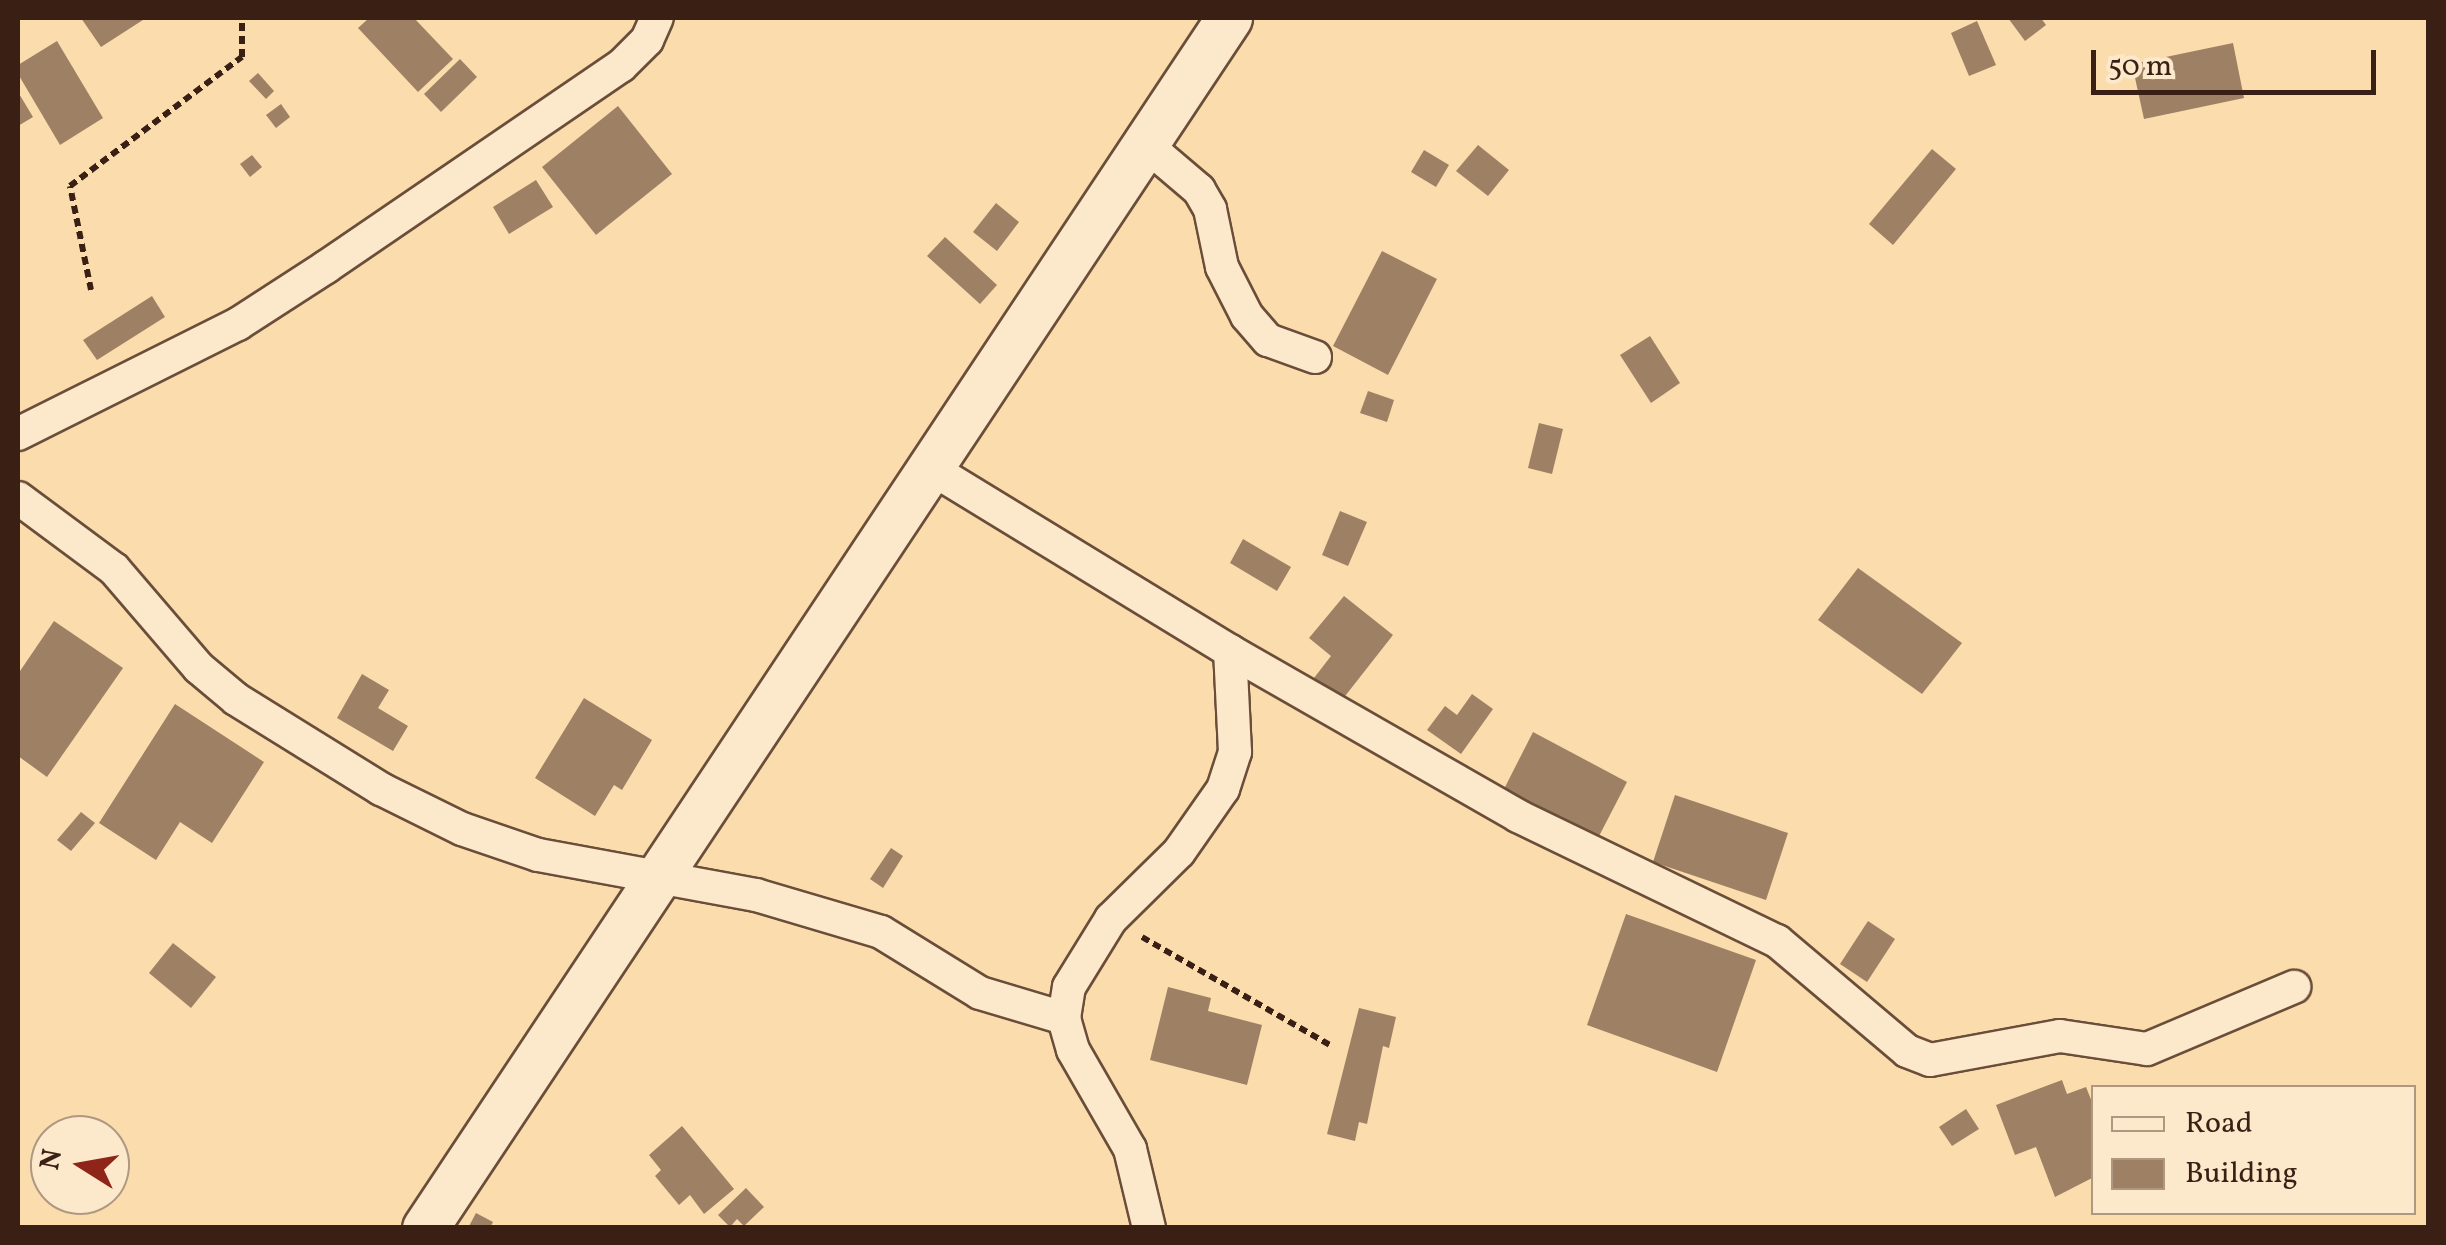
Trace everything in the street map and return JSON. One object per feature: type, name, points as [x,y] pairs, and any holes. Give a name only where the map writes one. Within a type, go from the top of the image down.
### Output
[{"type":"street","points":[[18,434],[238,324],[326,267],[621,66],[647,40],[657,18]]},
{"type":"street","points":[[425,1228],[664,876],[927,466],[1229,18]]},
{"type":"street","points":[[1145,144],[1199,190],[1222,267],[1247,316],[1268,340],[1315,357]]},
{"type":"street","points":[[927,466],[1230,651],[1518,816],[1777,941],[1907,1051],[1930,1060],[2060,1036],[2147,1049],[2294,986]]},
{"type":"street","points":[[18,498],[114,568],[199,668],[304,745],[462,829],[592,868],[664,876],[881,932],[980,993],[1064,1018]]},
{"type":"street","points":[[1149,1228],[1130,1149],[1073,1050],[1064,1018],[1069,988],[1110,919],[1179,852],[1223,788],[1234,752],[1230,651]]},
{"type":"path","points":[[91,290],[70,186],[242,57],[242,18]]},
{"type":"path","points":[[1110,919],[1330,1045]]},
{"type":"building","points":[[81,18],[146,18],[101,47]]},
{"type":"building","points":[[369,18],[414,18],[453,59],[418,92],[358,28]]},
{"type":"building","points":[[2008,18],[2041,18],[2046,25],[2025,41]]},
{"type":"building","points":[[1977,21],[1996,65],[1969,76],[1951,33]]},
{"type":"building","points":[[57,41],[103,118],[60,145],[18,74],[18,65]]},
{"type":"building","points":[[2233,43],[2244,98],[2144,119],[2132,64]]},
{"type":"building","points":[[460,59],[477,77],[441,112],[424,94]]},
{"type":"building","points":[[258,73],[274,91],[266,99],[249,81]]},
{"type":"building","points":[[18,92],[33,117],[18,126]]},
{"type":"building","points":[[281,104],[290,117],[276,128],[266,115]]},
{"type":"building","points":[[618,106],[672,174],[596,235],[542,167]]},
{"type":"building","points":[[1478,145],[1509,170],[1488,196],[1456,171]]},
{"type":"building","points":[[1932,149],[1956,169],[1893,245],[1869,224]]},
{"type":"building","points":[[1424,150],[1449,165],[1436,187],[1411,172]]},
{"type":"building","points":[[252,155],[262,167],[250,177],[240,164]]},
{"type":"building","points":[[536,180],[553,207],[509,234],[493,207]]},
{"type":"building","points":[[996,203],[1019,222],[997,251],[973,232]]},
{"type":"building","points":[[945,237],[997,285],[980,304],[927,256]]},
{"type":"building","points":[[1382,251],[1437,279],[1388,375],[1333,346]]},
{"type":"building","points":[[152,296],[165,317],[97,360],[83,340]]},
{"type":"building","points":[[1650,336],[1680,383],[1651,403],[1620,355]]},
{"type":"building","points":[[1368,391],[1394,400],[1387,422],[1360,413]]},
{"type":"building","points":[[1539,423],[1563,429],[1552,474],[1528,468]]},
{"type":"building","points":[[1340,511],[1367,522],[1348,566],[1322,555]]},
{"type":"building","points":[[1243,539],[1291,567],[1277,591],[1230,563]]},
{"type":"building","points":[[1858,568],[1962,643],[1922,694],[1818,620]]},
{"type":"building","points":[[1344,596],[1393,635],[1342,700],[1314,678],[1331,656],[1309,638]]},
{"type":"building","points":[[54,621],[123,668],[47,777],[18,756],[18,674]]},
{"type":"building","points":[[362,674],[389,690],[378,708],[408,726],[393,751],[337,718]]},
{"type":"building","points":[[1472,694],[1493,709],[1461,754],[1427,730],[1445,706],[1457,715]]},
{"type":"building","points":[[584,698],[652,740],[622,790],[614,785],[595,816],[535,778]]},
{"type":"building","points":[[175,704],[264,762],[212,843],[180,822],[156,860],[99,823]]},
{"type":"building","points":[[1533,732],[1627,782],[1597,840],[1503,791]]},
{"type":"building","points":[[1675,795],[1788,833],[1766,900],[1653,862]]},
{"type":"building","points":[[81,812],[95,823],[71,851],[57,840]]},
{"type":"building","points":[[891,848],[903,856],[883,888],[870,879]]},
{"type":"building","points":[[1626,914],[1756,960],[1717,1072],[1587,1025]]},
{"type":"building","points":[[1868,921],[1895,939],[1867,982],[1840,964]]},
{"type":"building","points":[[173,943],[216,977],[191,1008],[149,973]]},
{"type":"building","points":[[1168,987],[1211,998],[1208,1011],[1262,1025],[1247,1085],[1150,1060]]},
{"type":"building","points":[[1359,1008],[1396,1017],[1389,1048],[1383,1046],[1367,1124],[1359,1122],[1355,1141],[1327,1134]]},
{"type":"building","points":[[2062,1080],[2067,1094],[2086,1087],[2091,1100],[2091,1179],[2055,1197],[2036,1147],[2015,1155],[1996,1105]]},
{"type":"building","points":[[1966,1109],[1979,1129],[1952,1146],[1939,1127]]},
{"type":"building","points":[[682,1126],[734,1189],[704,1214],[690,1195],[679,1205],[655,1176],[661,1170],[649,1155]]},
{"type":"building","points":[[746,1188],[764,1207],[744,1226],[737,1219],[730,1227],[718,1215]]},
{"type":"building","points":[[476,1213],[493,1222],[490,1228],[468,1228]]}]
